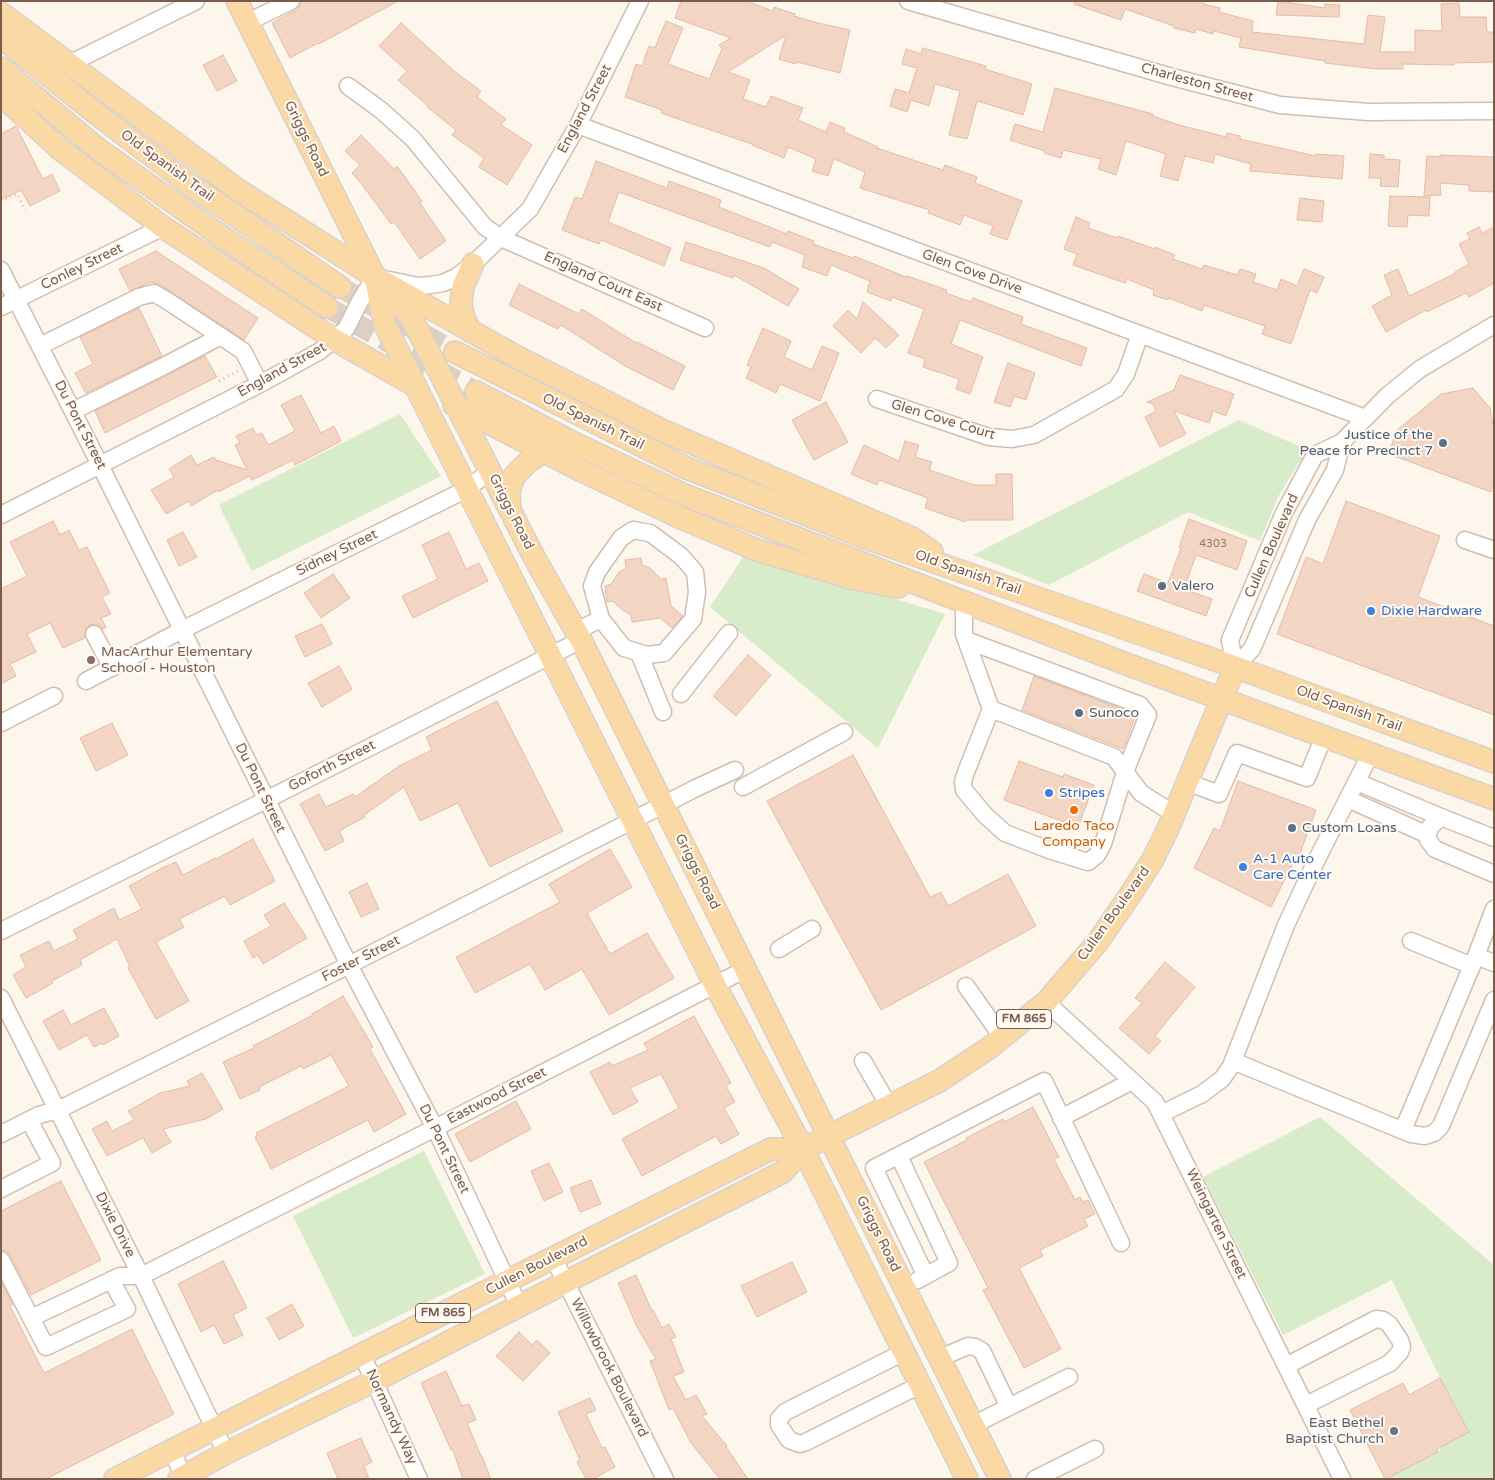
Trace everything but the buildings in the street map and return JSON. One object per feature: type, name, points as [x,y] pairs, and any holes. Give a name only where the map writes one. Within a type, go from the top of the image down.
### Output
[{"type":"main road","name":"Griggs Road","points":[[238,1],[375,277],[385,325],[632,821],[715,985],[803,1149],[967,1479]]},
{"type":"main road","points":[[1,13],[238,189],[375,277],[517,357],[664,431],[912,538],[967,573],[964,602]]},
{"type":"main road","name":"Old Spanish Trail","points":[[1,37],[99,116],[192,186],[340,286]]},
{"type":"main road","name":"Old Spanish Trail","points":[[1,68],[98,149],[218,234],[327,307]]},
{"type":"main road","points":[[1,95],[61,150],[163,227],[268,298],[335,340],[415,385],[544,452],[679,517],[757,550],[851,578],[891,586],[938,592]]},
{"type":"main road","points":[[470,331],[463,315],[461,303],[463,286],[473,264]]},
{"type":"main road","name":"Griggs Road","points":[[375,277],[410,317],[458,407],[510,512],[579,635],[1000,1479]]},
{"type":"main road","name":"Old Spanish Trail","points":[[455,352],[684,467],[866,538],[1235,667],[1494,762]]},
{"type":"main road","name":"Old Spanish Trail","points":[[476,392],[572,442],[687,496],[1221,699],[1494,799]]},
{"type":"main road","points":[[510,512],[509,490],[515,475],[530,460],[544,452]]},
{"type":"main road","name":"Cullen Boulevard","points":[[182,1478],[226,1453],[374,1381],[783,1172],[803,1149],[939,1081],[989,1048],[1046,1002],[1097,943],[1152,861],[1174,814],[1235,667]]},
{"type":"main road","points":[[1424,772],[1438,741]]},
{"type":"main road","name":"Cullen Boulevard","points":[[116,1479],[553,1257],[771,1149],[803,1149]]},
{"type":"main road","points":[[912,1369],[940,1358]]},
{"type":"street","points":[[69,64],[196,1]]},
{"type":"street","points":[[248,22],[291,1]]},
{"type":"street","name":"England Street","points":[[1,515],[320,352],[346,328],[375,277],[418,286],[431,285],[443,283],[456,277],[473,264],[530,209],[578,125],[640,1]]},
{"type":"street","name":"Charleston Street","points":[[908,1],[1163,74],[1280,105],[1368,112],[1494,112]]},
{"type":"street","name":"England Court East","points":[[348,86],[382,111],[413,139],[485,227],[501,238],[705,328]]},
{"type":"street","name":"Glen Cove Drive","points":[[578,125],[1365,418]]},
{"type":"street","name":"Conley Street","points":[[9,303],[163,227]]},
{"type":"street","name":"Du Pont Street","points":[[1,270],[9,303],[40,346],[349,965],[435,1128],[519,1306]]},
{"type":"street","points":[[40,346],[139,297],[154,293],[244,351],[260,384]]},
{"type":"street","name":"Cullen Boulevard","points":[[1235,667],[1230,640],[1284,513],[1315,455],[1342,442],[1387,396],[1420,369],[1494,325]]},
{"type":"street","name":"Glen Cove Court","points":[[877,399],[989,437],[1012,439],[1034,435],[1116,390],[1126,374],[1140,334]]},
{"type":"street","points":[[73,411],[221,336]]},
{"type":"street","name":"Cullen Boulevard","points":[[1235,667],[1252,649],[1307,520],[1335,470],[1342,442]]},
{"type":"street","name":"Sidney Street","points":[[86,681],[182,630],[466,489],[490,471]]},
{"type":"street","points":[[633,530],[650,533],[681,556],[695,572],[697,592],[693,619],[664,653],[647,655],[624,648],[601,619],[592,586],[597,572],[621,538],[633,530]]},
{"type":"street","points":[[1465,540],[1494,550]]},
{"type":"street","points":[[964,602],[963,626],[966,640],[991,709],[966,772],[964,790],[985,815],[1005,833],[1049,850],[1088,862],[1097,855],[1103,844],[1125,772],[1148,715],[1140,705],[966,640]]},
{"type":"street","name":"Goforth Street","points":[[1,931],[266,800],[550,655],[601,619]]},
{"type":"street","points":[[681,694],[728,633]]},
{"type":"street","points":[[94,634],[112,668]]},
{"type":"street","points":[[639,653],[663,712]]},
{"type":"street","points":[[1,722],[54,696]]},
{"type":"street","points":[[991,709],[1114,757],[1141,793],[1174,814]]},
{"type":"street","points":[[743,787],[844,732]]},
{"type":"street","points":[[1187,782],[1219,794],[1237,752],[1307,778],[1324,736]]},
{"type":"street","points":[[1161,1114],[1202,1094],[1222,1079],[1233,1061],[1286,925],[1371,753]]},
{"type":"street","name":"Foster Street","points":[[1,1134],[29,1120],[58,1110],[735,770]]},
{"type":"street","points":[[1357,782],[1494,838]]},
{"type":"street","points":[[1348,799],[1428,835]]},
{"type":"street","points":[[1441,817],[1430,827],[1428,835],[1428,840],[1435,849],[1494,874]]},
{"type":"street","points":[[1402,1130],[1474,961],[1494,909]]},
{"type":"street","points":[[779,949],[812,930]]},
{"type":"street","points":[[1411,941],[1474,961],[1493,961]]},
{"type":"street","name":"Eastwood Street","points":[[141,1276],[746,969]]},
{"type":"street","points":[[966,986],[1002,1037]]},
{"type":"street","name":"Dixie Drive","points":[[1,998],[141,1276],[226,1453]]},
{"type":"street","points":[[1233,1061],[1411,1134],[1425,1136],[1434,1133],[1440,1126],[1494,1000]]},
{"type":"street","name":"Weingarten Street","points":[[1046,1002],[1155,1102],[1342,1479]]},
{"type":"street","points":[[863,1061],[889,1106]]},
{"type":"street","points":[[926,1276],[874,1168],[1044,1081],[1122,1244]]},
{"type":"street","points":[[1061,1118],[1132,1081]]},
{"type":"street","points":[[1,1189],[52,1163],[29,1120]]},
{"type":"street","points":[[899,1156],[950,1263],[905,1287]]},
{"type":"street","name":"Willowbrook Boulevard","points":[[553,1257],[665,1479]]},
{"type":"street","points":[[1,1260],[46,1347],[126,1310],[111,1280]]},
{"type":"street","points":[[31,1318],[120,1276],[141,1276]]},
{"type":"street","points":[[1286,1366],[1376,1319],[1383,1320],[1389,1324],[1400,1340],[1402,1346],[1400,1352],[1390,1363],[1306,1405]]},
{"type":"street","points":[[940,1358],[968,1346],[975,1346],[982,1351],[1010,1407]]},
{"type":"street","name":"Normandy Way","points":[[362,1354],[420,1479]]},
{"type":"street","points":[[912,1369],[806,1442],[800,1444],[789,1440],[779,1425],[779,1419],[785,1412],[912,1369]]},
{"type":"street","points":[[973,1425],[1069,1377]]},
{"type":"street","points":[[1035,1479],[1095,1449]]},
{"type":"street","points":[[172,1450],[182,1478]]},
{"type":"path","points":[[1,201],[17,194],[25,210]]},
{"type":"path","points":[[219,381],[244,368]]},
{"type":"green space","points":[[400,414],[441,476],[252,571],[219,505]]},
{"type":"green space","points":[[1239,420],[1308,450],[1278,497],[1260,541],[1188,512],[1049,585],[973,555]]},
{"type":"green space","points":[[747,551],[774,562],[945,614],[878,748],[710,607]]},
{"type":"green space","points":[[1320,1117],[1494,1265],[1494,1479],[1384,1479],[1438,1452],[1442,1446],[1469,1431],[1440,1378],[1392,1280],[1283,1335],[1203,1177]]},
{"type":"green space","points":[[424,1151],[485,1274],[353,1338],[293,1216]]},
{"type":"tunnel","points":[[340,287],[455,352]]},
{"type":"tunnel","points":[[327,307],[476,392]]},
{"type":"place","name":"Justice of the Peace for Precinct 7","points":[[1443,443]]},
{"type":"place","name":"Valero","points":[[1162,586]]},
{"type":"place","name":"Dixie Hardware","points":[[1371,611]]},
{"type":"place","name":"MacArthur Elementary School - Houston","points":[[91,660]]},
{"type":"place","name":"Sunoco","points":[[1079,713]]},
{"type":"place","name":"Stripes","points":[[1049,793]]},
{"type":"place","name":"Laredo Taco Company","points":[[1074,810]]},
{"type":"place","name":"Custom Loans","points":[[1292,828]]},
{"type":"place","name":"A-1 Auto Care Center","points":[[1243,867]]},
{"type":"place","name":"East Bethel Baptist Church","points":[[1394,1431]]}]
